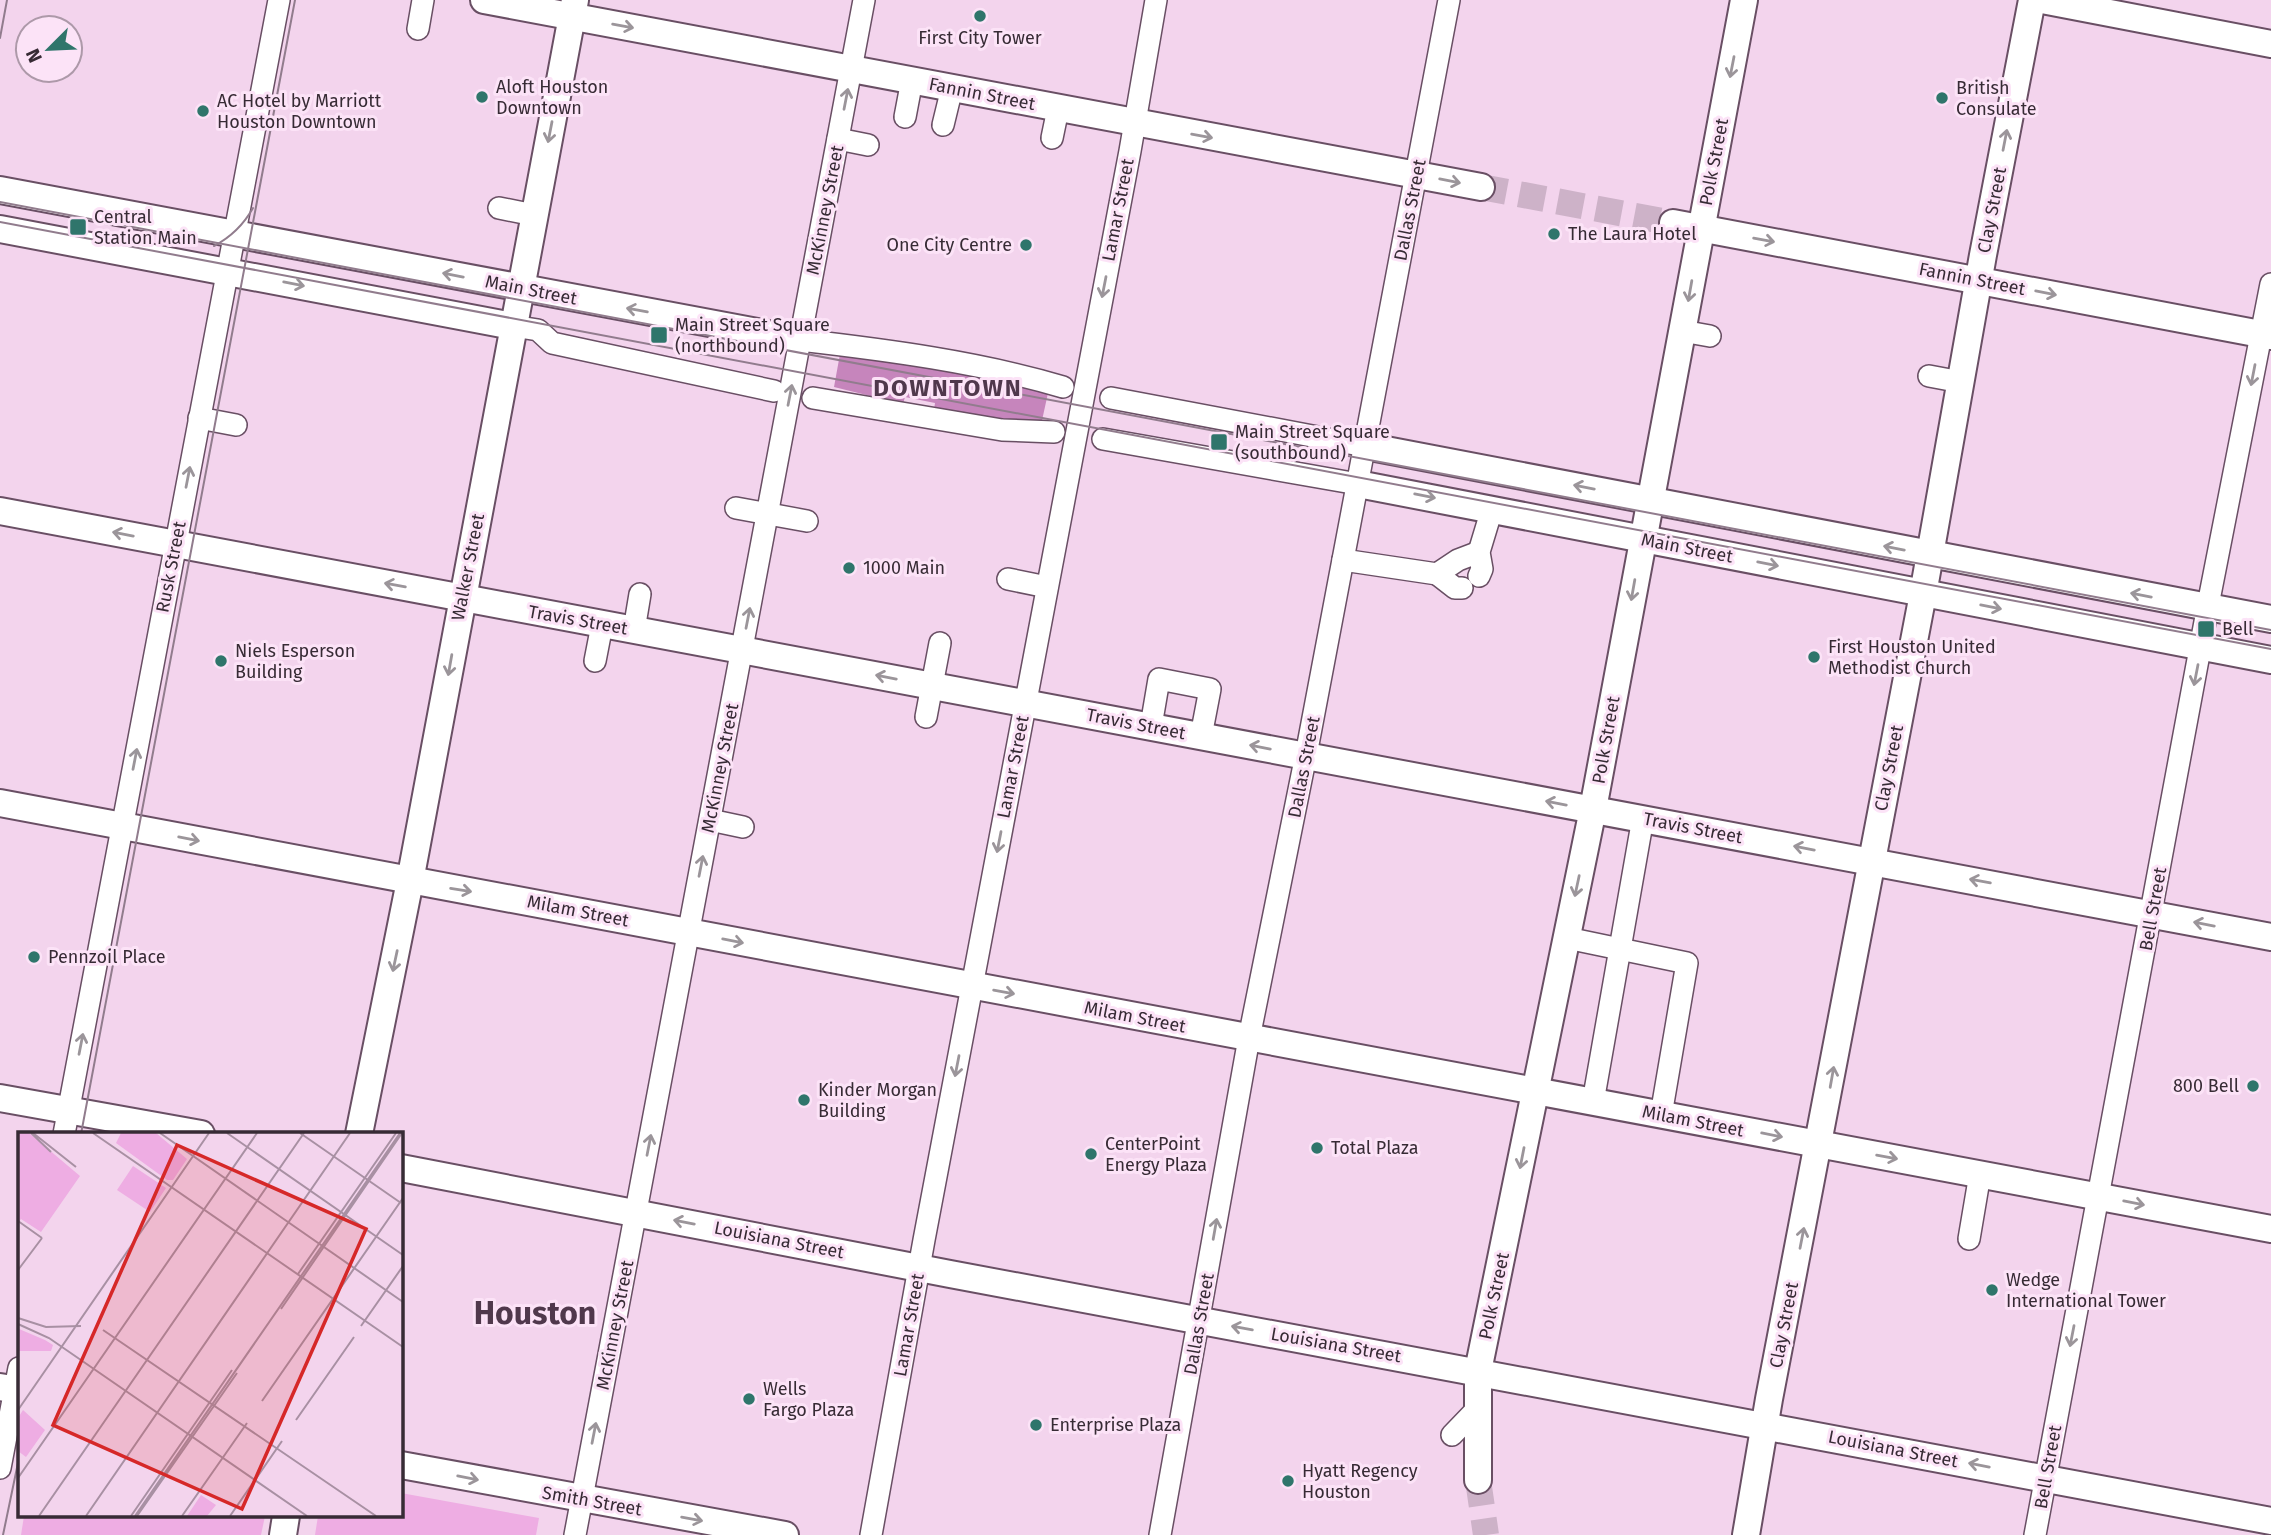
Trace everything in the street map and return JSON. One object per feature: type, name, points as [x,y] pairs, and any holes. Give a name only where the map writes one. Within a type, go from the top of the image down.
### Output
[{"type":"main road","name":"Fannin Street","points":[[484,0],[573,8],[952,88],[1481,187]]},
{"type":"main road","name":"Polk Street","points":[[1478,1480],[1478,1371],[1593,809],[1744,0]]},
{"type":"main road","name":"Clay Street","points":[[1746,1535],[2032,0]]},
{"type":"main road","points":[[2042,0],[2271,44]]},
{"type":"main road","name":"Walker Street","points":[[359,1132],[410,881],[573,8]]},
{"type":"main road","name":"Main Street","points":[[0,190],[800,340]]},
{"type":"main road","name":"Fannin Street","points":[[1673,223],[2266,335]]},
{"type":"main road","points":[[0,229],[513,326]]},
{"type":"main road","points":[[1365,446],[2271,620]]},
{"type":"main road","name":"Main Street","points":[[1358,484],[2271,660]]},
{"type":"main road","name":"Travis Street","points":[[0,511],[2271,937]]},
{"type":"main road","name":"Milam Street","points":[[0,803],[2271,1228]]},
{"type":"main road","points":[[0,1097],[66,1123],[176,1132]]},
{"type":"main road","name":"Louisiana Street","points":[[402,1168],[919,1268],[2271,1521]]},
{"type":"main road","name":"Smith Street","points":[[402,1465],[785,1535]]},
{"type":"street","name":"Rusk Street","points":[[66,1123],[279,0]]},
{"type":"street","points":[[418,29],[423,0]]},
{"type":"street","name":"McKinney Street","points":[[575,1535],[864,0]]},
{"type":"street","name":"Lamar Street","points":[[871,1535],[1156,0]]},
{"type":"street","name":"Dallas Street","points":[[1160,1535],[1249,1038],[1358,484],[1448,0]]},
{"type":"street","points":[[905,117],[912,80]]},
{"type":"street","points":[[943,125],[952,88]]},
{"type":"street","points":[[1052,138],[1058,108]]},
{"type":"street","points":[[838,139],[869,145]]},
{"type":"street","points":[[499,208],[534,215]]},
{"type":"street","name":"Bell Street","points":[[2035,1535],[2208,608],[2266,335],[2271,284]]},
{"type":"street","points":[[513,326],[538,330],[552,343],[774,391]]},
{"type":"street","points":[[1682,331],[1710,336]]},
{"type":"street","name":"Main Street","points":[[800,340],[888,351],[1031,377],[1063,387]]},
{"type":"street","points":[[1929,376],[1961,382]]},
{"type":"street","points":[[813,398],[1002,429],[1054,432]]},
{"type":"street","points":[[1111,398],[1365,446]]},
{"type":"street","points":[[200,418],[236,425]]},
{"type":"street","name":"Main Street","points":[[1103,439],[1358,484]]},
{"type":"street","points":[[736,508],[807,521]]},
{"type":"street","points":[[1479,576],[1482,569],[1479,552],[1492,509]]},
{"type":"street","points":[[1437,574],[1458,560],[1479,552]]},
{"type":"street","points":[[1343,560],[1437,574],[1455,588],[1462,588]]},
{"type":"street","points":[[1008,579],[1047,587]]},
{"type":"street","points":[[634,631],[640,594]]},
{"type":"street","points":[[595,661],[602,625]]},
{"type":"street","points":[[926,717],[940,643]]},
{"type":"street","points":[[1151,726],[1159,679],[1210,689],[1200,736]]},
{"type":"street","points":[[1593,1102],[1643,818]]},
{"type":"street","points":[[710,820],[743,827]]},
{"type":"street","points":[[1567,938],[1687,963],[1661,1115]]},
{"type":"street","points":[[1969,1239],[1980,1174]]},
{"type":"street","points":[[0,1468],[13,1384]]},
{"type":"street","points":[[1452,1435],[1478,1408]]},
{"type":"shaded area","points":[[840,354],[921,365],[1048,393],[1041,425],[934,410],[935,403],[905,397],[903,404],[834,387]]},
{"type":"shaded area","points":[[402,1493],[539,1518],[536,1535],[315,1535],[318,1518],[402,1518]]},
{"type":"shaded area","points":[[24,1518],[265,1518],[261,1535],[21,1535]]},
{"type":"tunnel","points":[[1481,187],[1673,223]]},
{"type":"tunnel","points":[[1478,1480],[1486,1535]]},
{"type":"tram line","points":[[0,38],[7,0]]},
{"type":"tram line","points":[[81,1132],[295,0]]},
{"type":"tram line","points":[[0,202],[2271,630]]},
{"type":"tram line","points":[[214,246],[236,230],[253,208]]},
{"type":"tram line","points":[[0,222],[2271,649]]},
{"type":"tram line","points":[[3,1535],[18,1463]]},
{"type":"place","name":"First City Tower","points":[[980,16]]},
{"type":"place","name":"Aloft Houston Downtown","points":[[482,97]]},
{"type":"place","name":"British Consulate","points":[[1942,98]]},
{"type":"place","name":"AC Hotel by Marriott Houston Downtown","points":[[203,111]]},
{"type":"place","name":"Central Station Main","points":[[78,227]]},
{"type":"place","name":"The Laura Hotel","points":[[1554,234]]},
{"type":"place","name":"One City Centre","points":[[1026,245]]},
{"type":"place","name":"Main Street Square (northbound)","points":[[659,335]]},
{"type":"place","name":"Main Street Square (southbound)","points":[[1219,442]]},
{"type":"place","name":"1000 Main","points":[[849,568]]},
{"type":"place","name":"Bell","points":[[2206,629]]},
{"type":"place","name":"First Houston United Methodist Church","points":[[1814,657]]},
{"type":"place","name":"Niels Esperson Building","points":[[221,661]]},
{"type":"place","name":"Pennzoil Place","points":[[34,957]]},
{"type":"place","name":"800 Bell","points":[[2253,1086]]},
{"type":"place","name":"Kinder Morgan Building","points":[[804,1100]]},
{"type":"place","name":"Total Plaza","points":[[1317,1148]]},
{"type":"place","name":"CenterPoint Energy Plaza","points":[[1091,1154]]},
{"type":"place","name":"Wedge International Tower","points":[[1992,1290]]},
{"type":"place","name":"Wells Fargo Plaza","points":[[749,1399]]},
{"type":"place","name":"Enterprise Plaza","points":[[1036,1425]]},
{"type":"place","name":"Hyatt Regency Houston","points":[[1288,1481]]},
{"type":"district","name":"DOWNTOWN","points":[[948,388]]},
{"type":"district","name":"Houston","points":[[535,1313]]}]
